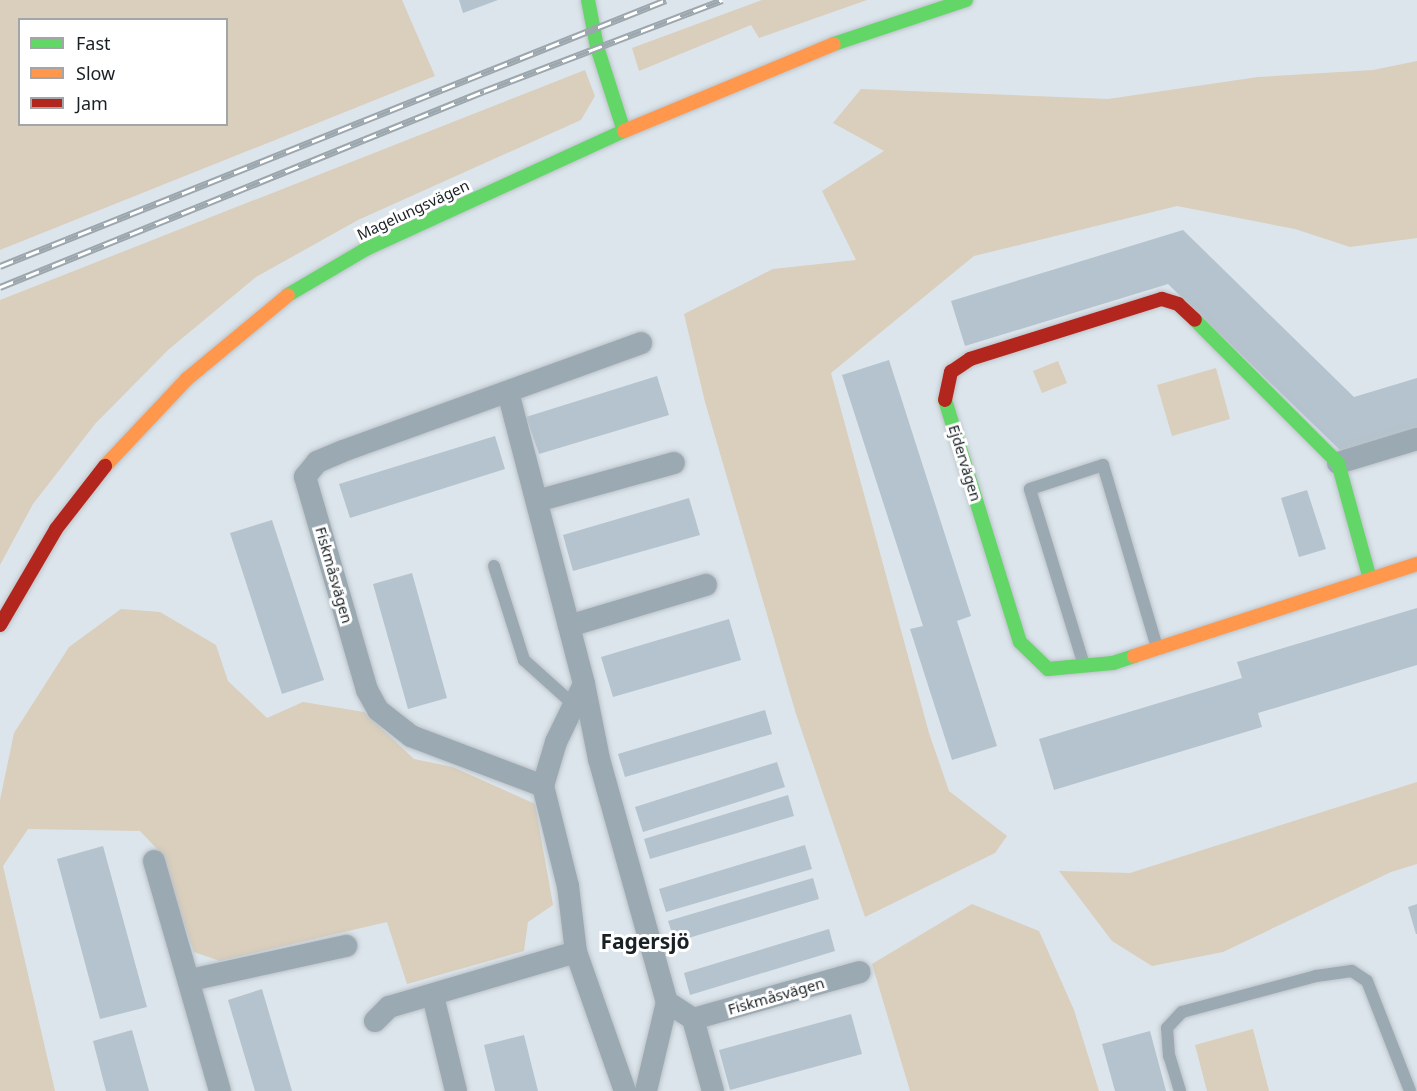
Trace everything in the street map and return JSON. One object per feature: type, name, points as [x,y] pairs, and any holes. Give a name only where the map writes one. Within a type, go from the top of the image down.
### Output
[{"type":"street","points":[[588,0],[597,47],[624,131]]},
{"type":"street","name":"Magelungsvägen","points":[[0,625],[56,529],[119,448],[187,379],[278,301],[366,249],[624,131],[830,45],[966,0]]},
{"type":"street","name":"Ejdervägen","points":[[1370,579],[1338,462],[1262,382],[1186,312],[1161,299],[970,358],[951,372],[944,397],[1020,642],[1048,669],[1113,663],[1417,564]]},
{"type":"street","name":"Fiskmåsvägen","points":[[543,786],[411,736],[378,710],[367,690],[305,477],[317,462],[334,454],[641,343]]},
{"type":"street","points":[[508,392],[584,684],[599,759],[667,1002],[646,1091]]},
{"type":"street","points":[[1338,462],[1417,439]]},
{"type":"street","points":[[537,501],[674,463]]},
{"type":"street","points":[[569,626],[706,585]]},
{"type":"street","points":[[584,684],[556,742],[543,786],[568,886],[576,952],[625,1091]]},
{"type":"street","points":[[154,861],[191,980],[220,1091]]},
{"type":"street","points":[[191,980],[346,946]]},
{"type":"street","points":[[375,1021],[389,1007],[433,996],[576,952]]},
{"type":"street","name":"Fiskmåsvägen","points":[[693,1019],[860,972]]},
{"type":"street","points":[[433,996],[456,1091]]},
{"type":"street","points":[[667,1002],[693,1019],[713,1091]]},
{"type":"lane","points":[[1084,666],[1030,489],[1103,465],[1158,648]]},
{"type":"lane","points":[[494,566],[524,660],[574,705]]},
{"type":"lane","points":[[1180,1091],[1169,1056],[1167,1028],[1182,1012],[1316,976],[1352,971],[1367,981],[1410,1091]]},
{"type":"shaded area","points":[[0,0],[402,0],[435,76],[0,250]]},
{"type":"shaded area","points":[[762,0],[867,0],[759,38],[751,25],[639,71],[632,48]]},
{"type":"shaded area","points":[[1417,61],[1417,238],[1350,247],[1295,229],[1177,206],[974,256],[831,373],[929,733],[949,791],[1007,836],[995,853],[865,917],[796,714],[705,402],[684,314],[773,269],[856,260],[822,191],[884,151],[833,123],[861,89],[1108,99],[1258,77],[1373,70]]},
{"type":"shaded area","points":[[585,70],[595,96],[581,120],[358,220],[256,277],[168,350],[95,424],[33,504],[0,565],[0,300]]},
{"type":"shaded area","points":[[1058,361],[1067,383],[1042,393],[1033,371]]},
{"type":"shaded area","points":[[1216,368],[1230,419],[1172,436],[1157,385]]},
{"type":"shaded area","points":[[121,609],[160,612],[216,645],[228,681],[267,718],[303,702],[364,712],[414,759],[453,767],[535,804],[553,905],[528,922],[524,951],[407,984],[387,922],[220,961],[194,952],[158,850],[140,831],[28,829],[3,866],[55,1091],[0,1091],[0,800],[14,733],[69,647]]},
{"type":"shaded area","points":[[1417,782],[1417,864],[1391,872],[1223,952],[1152,966],[1112,941],[1059,871],[1130,873]]},
{"type":"shaded area","points":[[972,904],[1039,931],[1074,1010],[1099,1091],[910,1091],[872,964]]},
{"type":"shaded area","points":[[1253,1029],[1269,1091],[1207,1091],[1195,1045]]},
{"type":"building","points":[[459,0],[498,0],[463,13]]},
{"type":"building","points":[[1183,230],[1354,397],[1417,378],[1417,430],[1343,453],[1168,284],[965,346],[951,301]]},
{"type":"building","points":[[889,360],[971,616],[957,621],[997,746],[952,760],[910,629],[923,626],[842,375]]},
{"type":"building","points":[[657,376],[669,415],[539,454],[526,417]]},
{"type":"building","points":[[495,436],[505,469],[350,518],[339,484]]},
{"type":"building","points":[[1307,490],[1326,549],[1299,557],[1281,498]]},
{"type":"building","points":[[689,498],[700,535],[573,571],[563,535]]},
{"type":"building","points":[[272,520],[324,680],[282,694],[230,533]]},
{"type":"building","points":[[412,573],[447,698],[408,709],[373,584]]},
{"type":"building","points":[[1417,608],[1417,665],[1258,713],[1262,727],[1054,790],[1039,739],[1242,678],[1237,662]]},
{"type":"building","points":[[729,619],[741,660],[613,697],[601,657]]},
{"type":"building","points":[[765,710],[772,734],[625,777],[618,754]]},
{"type":"building","points":[[777,762],[785,787],[643,832],[635,807]]},
{"type":"building","points":[[788,795],[794,816],[650,859],[644,839]]},
{"type":"building","points":[[805,845],[812,869],[666,912],[659,889]]},
{"type":"building","points":[[103,846],[147,1007],[100,1019],[57,859]]},
{"type":"building","points":[[813,878],[819,899],[675,942],[668,921]]},
{"type":"building","points":[[1417,904],[1417,934],[1416,934],[1408,907]]},
{"type":"building","points":[[829,929],[835,951],[690,995],[684,973]]},
{"type":"building","points":[[262,989],[292,1091],[255,1091],[228,1000]]},
{"type":"building","points":[[851,1014],[862,1054],[730,1090],[719,1050]]},
{"type":"building","points":[[132,1030],[149,1091],[106,1091],[93,1041]]},
{"type":"building","points":[[1150,1031],[1166,1091],[1115,1091],[1102,1044]]},
{"type":"building","points":[[524,1035],[538,1091],[495,1091],[484,1045]]},
{"type":"railway","points":[[0,266],[666,0]]},
{"type":"railway","points":[[0,287],[484,91],[722,0]]},
{"type":"traffic: fast","points":[[588,0],[597,47],[624,131]]},
{"type":"traffic: fast","points":[[834,44],[966,0]]},
{"type":"traffic: fast","points":[[288,295],[366,249],[624,131]]},
{"type":"traffic: fast","points":[[1195,320],[1338,463],[1370,579]]},
{"type":"traffic: fast","points":[[945,400],[1020,642],[1048,669],[1113,663],[1134,656]]},
{"type":"traffic: slow","points":[[624,131],[834,44]]},
{"type":"traffic: slow","points":[[105,466],[187,379],[288,295]]},
{"type":"traffic: slow","points":[[1134,656],[1417,564]]},
{"type":"traffic: jam","points":[[945,400],[951,372],[970,359],[1162,299],[1178,304],[1195,320]]},
{"type":"traffic: jam","points":[[0,625],[56,529],[105,466]]},
{"type":"district","name":"Fagersjö","points":[[645,941]]}]
